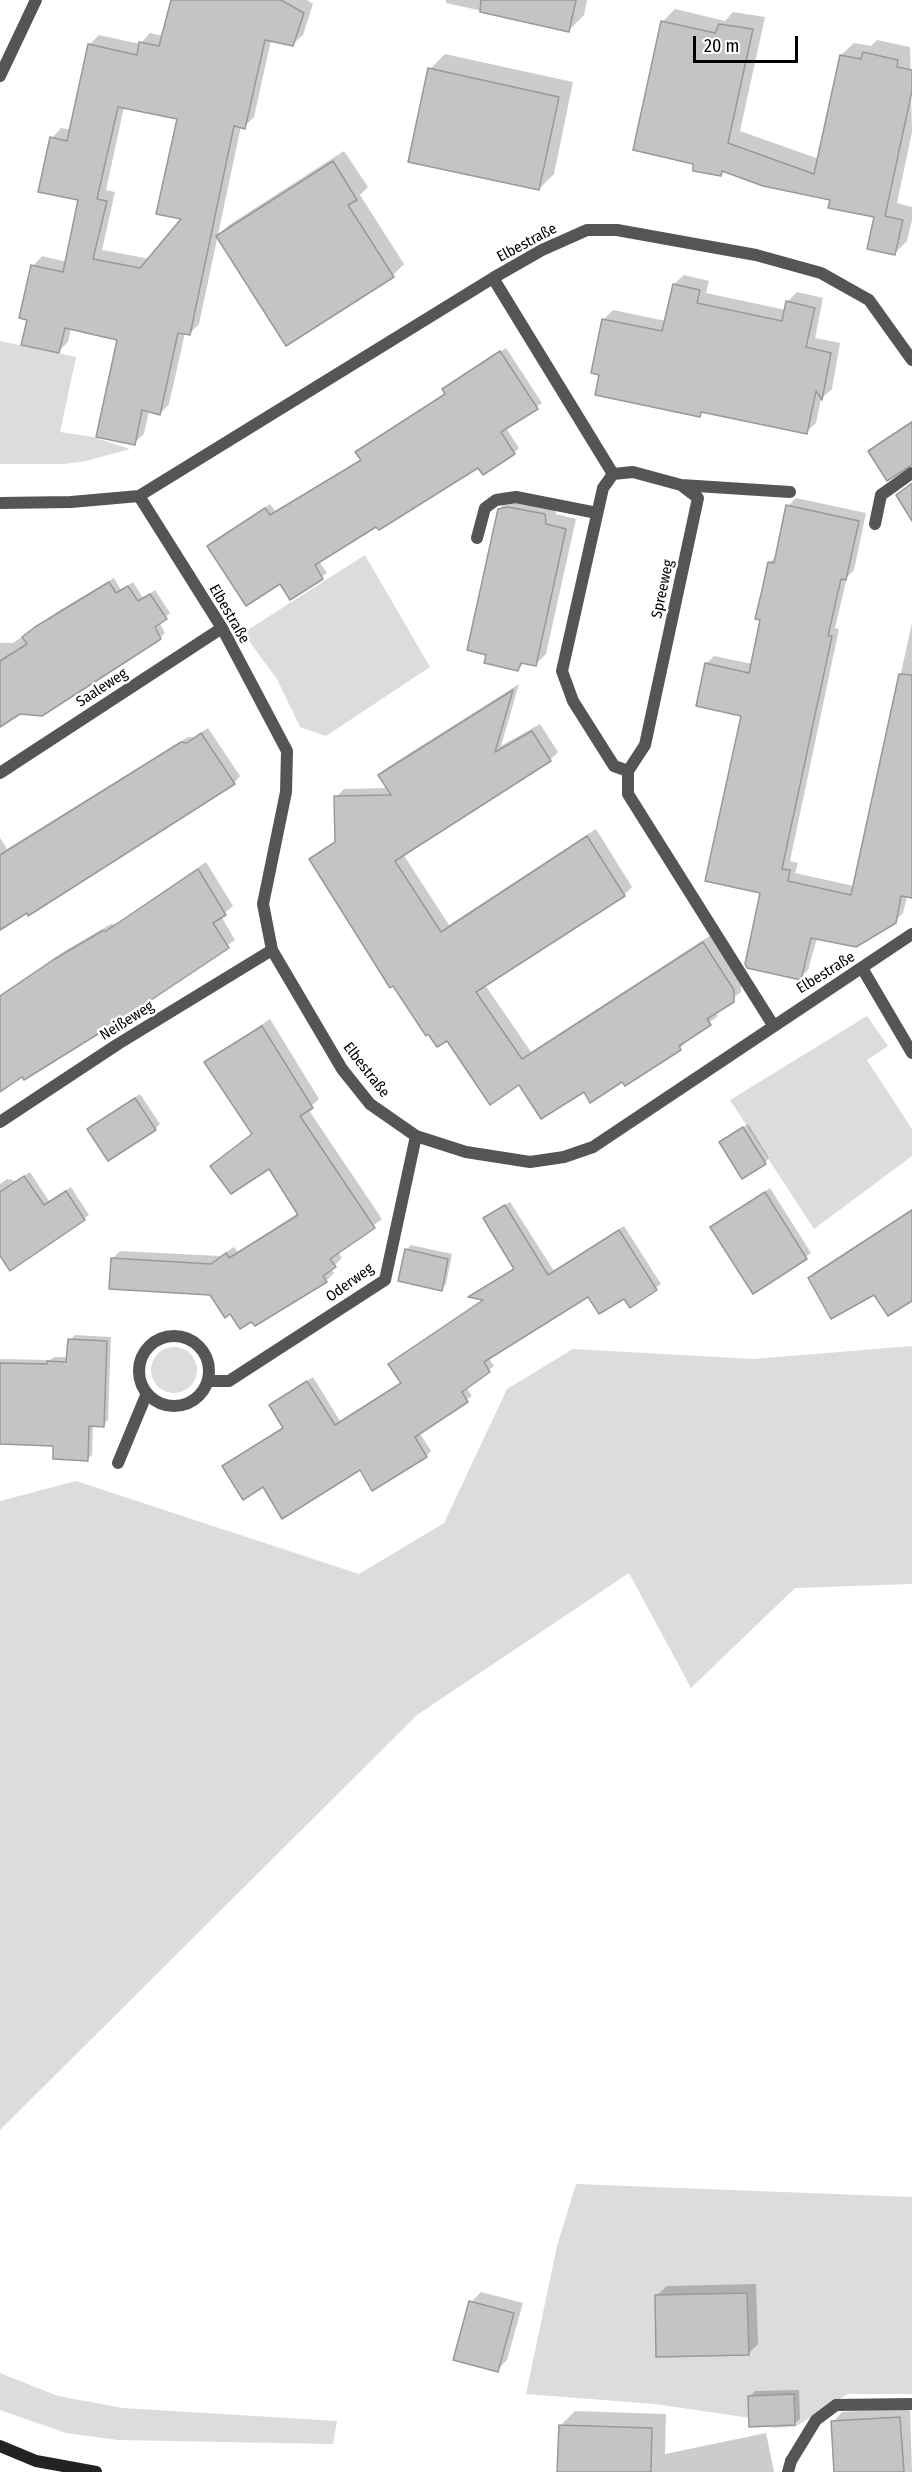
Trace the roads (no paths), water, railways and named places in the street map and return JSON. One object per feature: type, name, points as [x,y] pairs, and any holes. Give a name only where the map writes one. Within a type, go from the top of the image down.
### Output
[{"type":"street","points":[[0,76],[36,0]]},
{"type":"street","name":"Elbestraße","points":[[0,503],[71,502],[139,496],[493,278],[542,250],[587,230],[617,230],[756,255],[821,273],[869,300],[912,360]]},
{"type":"street","points":[[493,278],[613,474]]},
{"type":"street","points":[[773,1025],[628,794],[628,771],[614,766],[573,701],[562,671],[603,488],[613,474],[633,472],[681,484],[790,492]]},
{"type":"street","points":[[875,524],[881,495],[912,473]]},
{"type":"street","name":"Spreeweg","points":[[628,771],[645,745],[698,498],[681,484]]},
{"type":"street","name":"Elbestraße","points":[[139,496],[222,628],[287,751],[286,792],[263,903],[272,950],[342,1069],[370,1104],[416,1136],[466,1152],[530,1162],[564,1157],[593,1147],[912,934]]},
{"type":"street","points":[[477,538],[485,508],[496,500],[516,497],[597,513]]},
{"type":"street","name":"Saaleweg","points":[[0,773],[222,628]]},
{"type":"street","name":"Neißeweg","points":[[0,1122],[118,1044],[272,950]]},
{"type":"street","points":[[862,968],[912,1053]]},
{"type":"street","name":"Oderweg","points":[[208,1381],[229,1381],[385,1280],[416,1136]]},
{"type":"street","points":[[183,1336],[194,1342],[208,1360],[208,1381],[203,1390],[187,1404],[165,1405],[147,1394],[141,1384],[140,1362],[144,1352],[160,1337],[183,1336]]},
{"type":"street","points":[[118,1462],[147,1394]]},
{"type":"street","points":[[789,2466],[816,2420],[836,2405],[912,2404]]},
{"type":"street","points":[[0,2446],[36,2461],[96,2472]]}]
